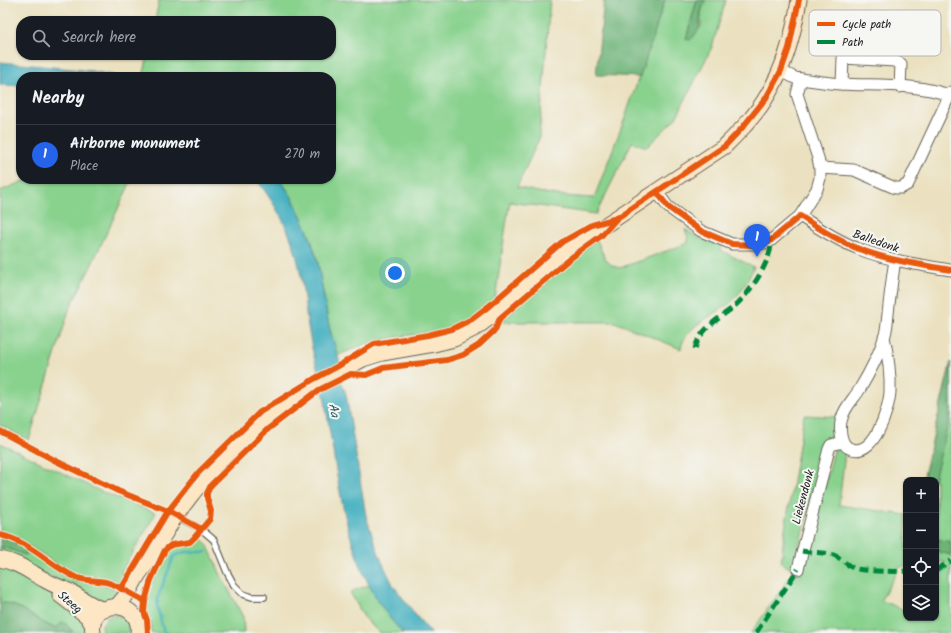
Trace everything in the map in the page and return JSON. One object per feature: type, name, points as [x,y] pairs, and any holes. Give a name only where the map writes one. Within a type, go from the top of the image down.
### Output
[{"type":"main road","points":[[93,629],[97,616],[110,608],[128,593],[176,515],[216,464],[260,422],[317,384],[363,359],[382,353],[454,339],[476,327],[493,315],[560,255],[725,146],[742,128],[766,98],[781,71],[789,48],[799,0]]},
{"type":"main road","name":"Steeg","points":[[0,559],[15,564],[70,592],[95,607],[126,608],[133,614]]},
{"type":"main road","points":[[138,633],[138,624],[133,614],[137,598],[146,577],[149,560]]},
{"type":"main road","name":"Steeg","points":[[46,580],[63,598],[87,616],[93,629]]},
{"type":"street","points":[[842,84],[843,58],[895,61],[901,64],[900,86]]},
{"type":"street","points":[[781,71],[795,78],[801,79],[842,84],[900,86],[937,91],[951,95],[908,184],[901,188],[895,188],[854,170],[820,168]]},
{"type":"street","points":[[656,192],[668,207],[702,231],[732,244],[751,245],[769,242],[800,216],[817,188],[820,168],[818,158],[797,94],[801,79]]},
{"type":"street","name":"Balledonk","points":[[800,216],[815,226],[859,249],[895,260],[951,270]]},
{"type":"street","points":[[884,337],[888,360],[890,393],[883,422],[874,439],[867,446],[857,450],[853,449],[845,446],[843,442],[841,432],[842,418],[844,411],[861,388],[884,337],[895,260]]},
{"type":"street","name":"Liekendonk","points":[[798,569],[829,449],[831,445],[843,442]]},
{"type":"lane","points":[[176,515],[201,529],[214,540],[227,572],[234,585],[243,594],[252,597],[264,597]]},
{"type":"green space","points":[[159,0],[550,0],[539,139],[517,187],[555,195],[594,198],[625,118],[665,0],[697,0],[686,39],[701,27],[701,12],[705,0],[726,0],[712,47],[676,118],[647,147],[632,142],[596,214],[510,202],[495,299],[480,312],[458,326],[434,332],[375,341],[359,346],[337,356],[329,326],[317,258],[307,229],[293,199],[283,184],[336,184],[336,72],[144,72],[147,60],[336,60],[336,16],[156,16]]},
{"type":"green space","points":[[604,0],[665,0],[640,77],[596,75]]},
{"type":"green space","points":[[697,0],[705,0],[697,33],[690,40],[686,39]]},
{"type":"green space","points":[[17,184],[130,184],[69,310],[29,440],[0,425],[0,191]]},
{"type":"green space","points":[[685,229],[702,239],[721,245],[720,250],[754,267],[747,282],[738,295],[730,303],[694,328],[683,341],[681,349],[615,322],[502,322],[504,318],[557,269],[597,240],[608,262],[615,267],[620,268],[688,243]]},
{"type":"green space","points":[[951,362],[951,633],[751,633],[793,570],[801,575],[834,451],[838,445],[844,447],[845,452],[839,505],[903,515],[903,566],[900,567],[881,600],[903,610],[903,621],[939,621],[939,574],[945,561],[939,563],[939,477],[924,477]]},
{"type":"green space","points":[[951,362],[951,413],[935,477],[924,477]]},
{"type":"green space","points":[[804,415],[839,417],[838,439],[825,444],[793,570],[781,563]]},
{"type":"green space","points":[[0,443],[100,491],[156,513],[121,572],[128,575],[123,583],[120,585],[104,579],[81,576],[72,573],[54,563],[20,540],[0,532]]},
{"type":"green space","points":[[199,535],[207,544],[243,617],[244,633],[151,633],[146,604],[162,558],[169,548],[187,544],[195,540]]},
{"type":"green space","points":[[0,537],[11,540],[33,552],[25,555],[0,547]]},
{"type":"green space","points":[[939,540],[951,542],[951,555],[939,552]]},
{"type":"green space","points":[[0,547],[25,555],[33,552],[71,578],[88,583],[107,585],[124,594],[105,604],[0,552]]},
{"type":"green space","points":[[0,565],[33,579],[79,614],[89,633],[73,633],[71,629],[58,627],[54,628],[15,606],[0,602]]},
{"type":"green space","points":[[369,585],[386,613],[403,633],[379,633],[364,617],[350,592]]},
{"type":"green space","points":[[0,602],[15,606],[54,628],[58,627],[62,622],[66,624],[73,633],[0,633]]},
{"type":"green space","points":[[115,615],[124,618],[128,623],[129,633],[102,633],[102,626],[106,618]]},
{"type":"water","points":[[0,62],[97,72],[16,72],[16,86],[0,85]]},
{"type":"water","name":"Aa","points":[[260,184],[283,184],[293,199],[307,229],[317,258],[329,326],[340,363],[341,381],[346,394],[366,516],[382,562],[393,585],[431,633],[403,633],[384,610],[369,584],[357,557],[341,498],[325,400],[311,343],[297,258],[286,226]]},
{"type":"waterway","points":[[164,633],[157,606],[158,597],[174,556],[185,552],[206,552]]},
{"type":"marked path","points":[[695,349],[697,342],[706,329],[738,303],[753,285],[762,271],[768,257],[770,249],[769,242]]},
{"type":"marked path","points":[[802,551],[834,555],[853,568],[857,569],[903,571]]},
{"type":"marked path","points":[[939,568],[951,561]]},
{"type":"marked path","points":[[756,633],[798,569]]},
{"type":"cycle path","points":[[148,633],[147,620],[144,612],[145,601],[151,580],[165,550],[171,545],[190,542],[194,538],[210,519],[211,511],[207,493],[211,485],[268,429],[319,390],[351,374],[366,375],[383,368],[447,360],[463,355],[479,345],[495,330],[500,318],[568,260],[601,236],[617,218],[725,146],[742,128],[766,98],[781,71],[789,48],[799,0]]},
{"type":"cycle path","points":[[657,192],[668,207],[701,231],[732,244],[751,245],[769,242],[800,216],[821,230],[851,246],[870,253],[904,262],[951,270]]},
{"type":"cycle path","points":[[121,589],[168,511],[198,473],[260,412],[374,344],[428,335],[452,329],[472,319],[562,242],[592,225],[617,218]]},
{"type":"cycle path","points":[[0,431],[56,461],[118,491],[168,511],[201,529]]},
{"type":"cycle path","points":[[0,535],[20,542],[75,577],[109,583],[145,601]]},
{"type":"place","name":"Airborne monument","points":[[757,257]]}]
